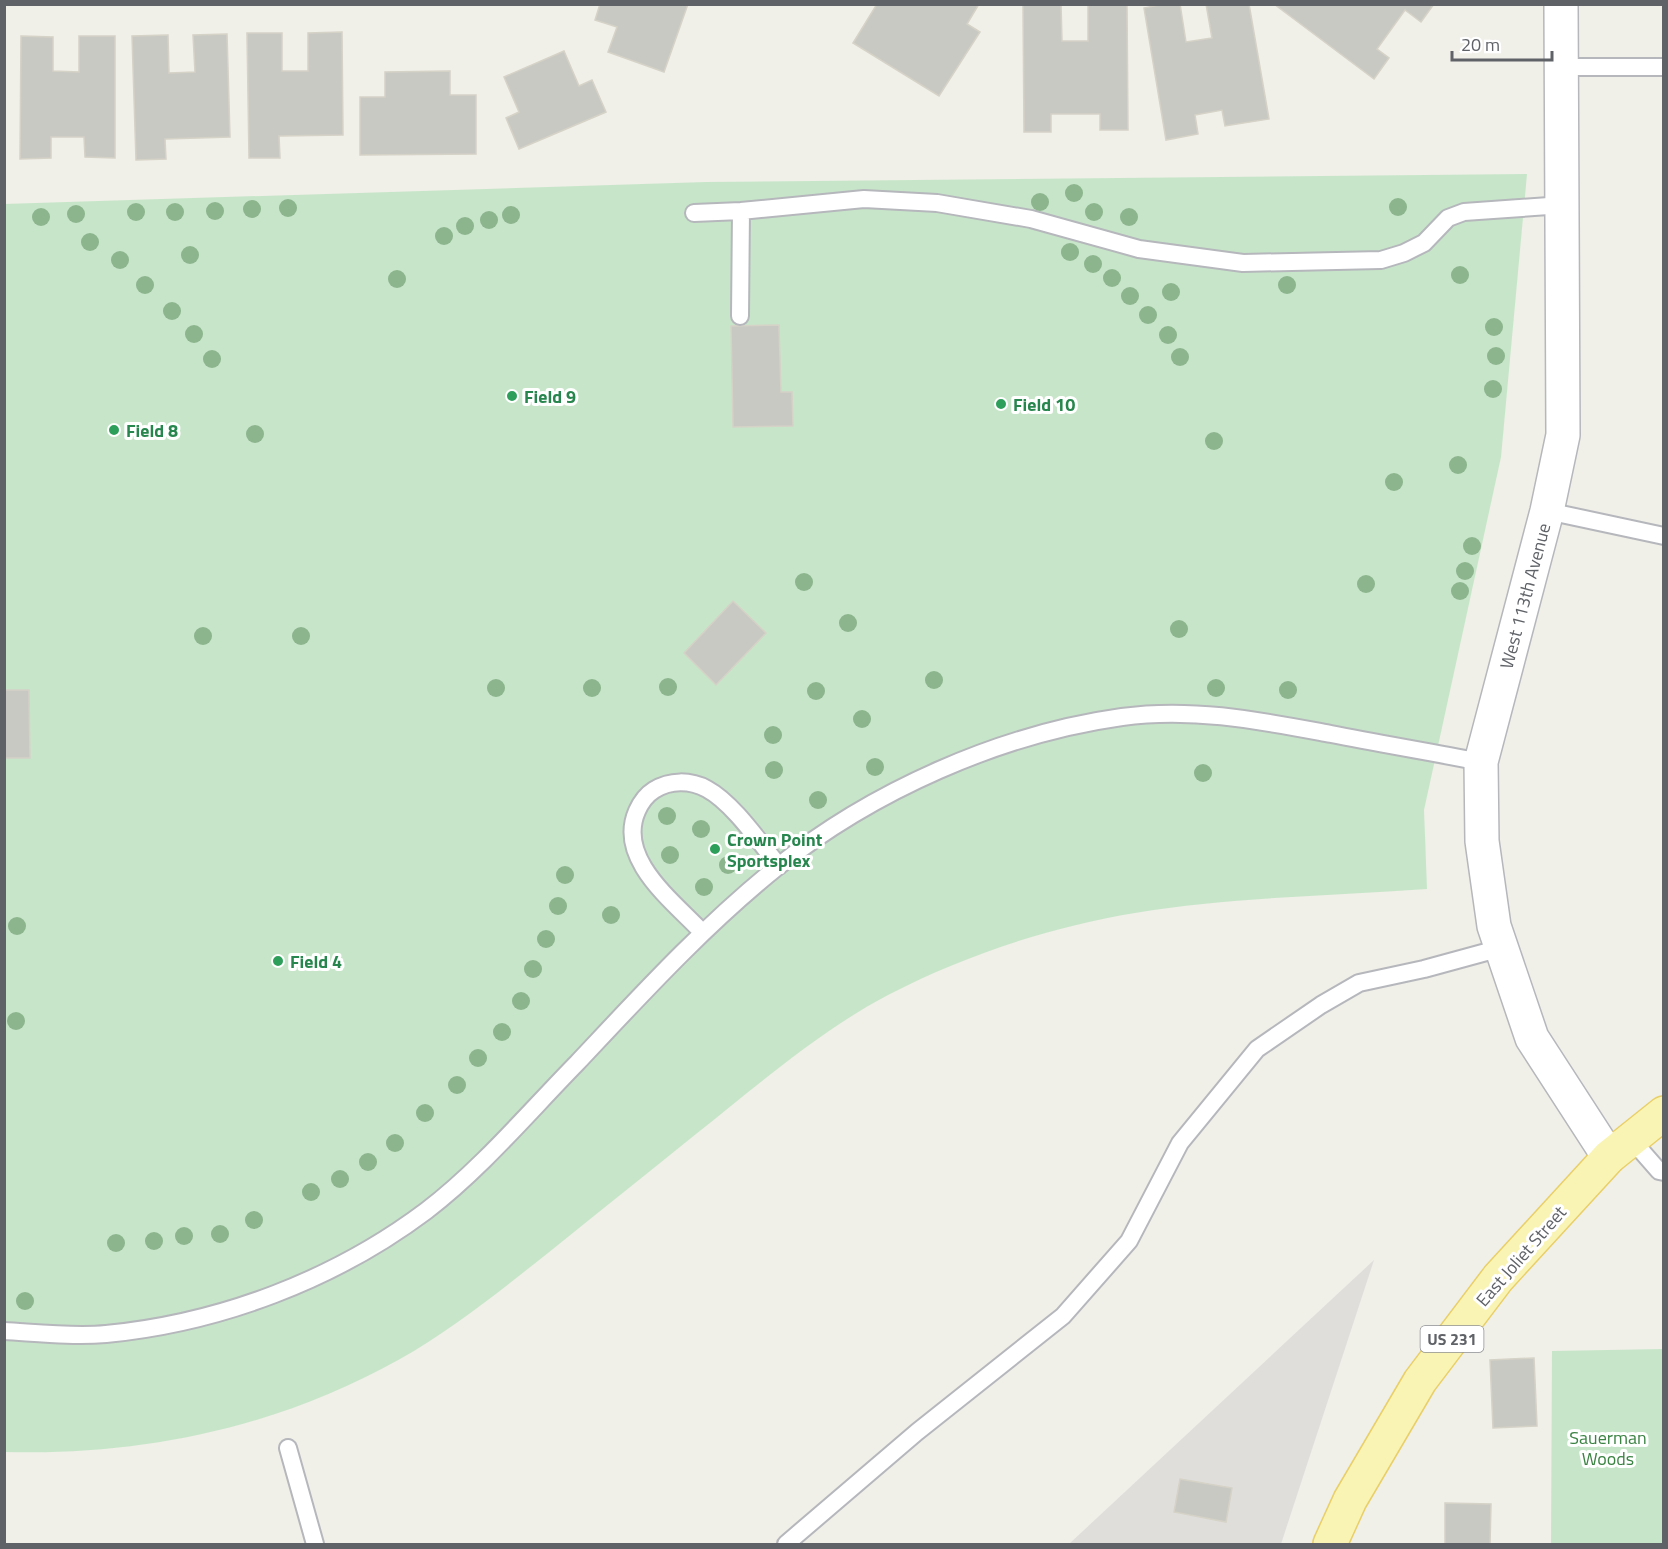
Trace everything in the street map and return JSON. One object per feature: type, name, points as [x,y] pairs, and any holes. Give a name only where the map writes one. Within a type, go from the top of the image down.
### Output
[{"type":"main road","name":"US 231","points":[[1620,1148],[1664,1113]]},
{"type":"main road","name":"East Joliet Street","points":[[1330,1545],[1350,1500],[1420,1381],[1498,1278],[1620,1148]]},
{"type":"street","name":"West 113th Avenue","points":[[1561,4],[1563,435],[1547,511],[1481,762],[1482,841],[1494,926],[1532,1038],[1620,1148]]},
{"type":"lane","points":[[1563,67],[1664,67]]},
{"type":"lane","points":[[694,213],[741,212],[864,199],[937,203],[1031,219],[1159,253],[1243,263],[1381,260],[1415,248],[1448,218],[1464,212],[1563,206]]},
{"type":"lane","points":[[740,316],[741,212]]},
{"type":"lane","points":[[1547,511],[1664,536]]},
{"type":"lane","points":[[4,1331],[104,1334],[160,1326],[222,1312],[276,1294],[319,1275],[380,1242],[428,1209],[472,1170],[702,932],[779,866],[859,812],[958,764],[1014,743],[1122,717],[1182,713],[1247,717],[1481,762]]},
{"type":"lane","points":[[702,932],[647,872],[634,848],[633,820],[648,794],[672,783],[698,784],[709,789],[746,827],[779,866]]},
{"type":"lane","points":[[786,1545],[926,1425],[1063,1316],[1129,1241],[1180,1143],[1257,1049],[1321,1005],[1359,983],[1424,969],[1501,948]]},
{"type":"lane","points":[[1620,1148],[1664,1172]]},
{"type":"lane","points":[[288,1448],[315,1545]]},
{"type":"shaded area","points":[[1374,1260],[1281,1544],[1069,1544]]},
{"type":"green space","name":"Crown Point Sportsplex","points":[[1527,174],[1501,457],[1424,810],[1427,889],[1244,900],[1135,913],[1071,926],[1008,944],[947,967],[888,995],[837,1025],[766,1078],[476,1309],[420,1347],[354,1383],[307,1403],[258,1419],[159,1442],[108,1449],[5,1452],[4,204],[706,182]]},
{"type":"green space","name":"Sauerman Woods","points":[[1663,1349],[1663,1544],[1551,1544],[1552,1351]]},
{"type":"building","points":[[600,4],[688,4],[664,72],[608,52],[617,27],[595,20]]},
{"type":"building","points":[[877,4],[979,4],[967,24],[980,32],[939,96],[853,43]]},
{"type":"building","points":[[1023,4],[1061,4],[1062,41],[1088,41],[1088,4],[1127,4],[1128,130],[1100,130],[1100,114],[1051,114],[1051,132],[1024,132]]},
{"type":"building","points":[[1180,4],[1186,42],[1212,38],[1206,4],[1249,4],[1269,119],[1225,126],[1222,110],[1195,115],[1198,134],[1166,140],[1144,8]]},
{"type":"building","points":[[1274,4],[1434,4],[1421,22],[1405,10],[1377,49],[1389,58],[1374,79]]},
{"type":"building","points":[[342,32],[343,135],[279,136],[280,158],[249,158],[247,33],[282,33],[282,71],[308,71],[308,33]]},
{"type":"building","points":[[227,34],[230,137],[165,139],[166,159],[136,160],[132,36],[168,35],[169,73],[195,72],[193,35]]},
{"type":"building","points":[[21,36],[53,37],[53,71],[79,72],[79,36],[115,36],[115,158],[85,157],[84,137],[51,137],[51,158],[20,159]]},
{"type":"building","points":[[564,51],[579,86],[592,80],[606,112],[519,149],[506,118],[519,112],[504,77]]},
{"type":"building","points":[[450,71],[450,95],[476,95],[476,154],[360,155],[360,97],[385,97],[385,72]]},
{"type":"building","points":[[779,325],[781,392],[792,392],[793,426],[733,427],[731,326]]},
{"type":"building","points":[[733,601],[766,633],[716,685],[684,653]]},
{"type":"building","points":[[4,690],[29,690],[30,758],[4,758]]},
{"type":"building","points":[[1534,1358],[1537,1426],[1493,1428],[1490,1360]]},
{"type":"building","points":[[1180,1479],[1232,1488],[1226,1522],[1174,1512]]},
{"type":"building","points":[[1445,1503],[1491,1504],[1490,1544],[1445,1544]]},
{"type":"place","name":"Field 9","points":[[512,396]]},
{"type":"place","name":"Field 10","points":[[1001,404]]},
{"type":"place","name":"Field 8","points":[[114,430]]},
{"type":"place","name":"Crown Point Sportsplex","points":[[715,849]]},
{"type":"place","name":"Field 4","points":[[278,961]]}]
